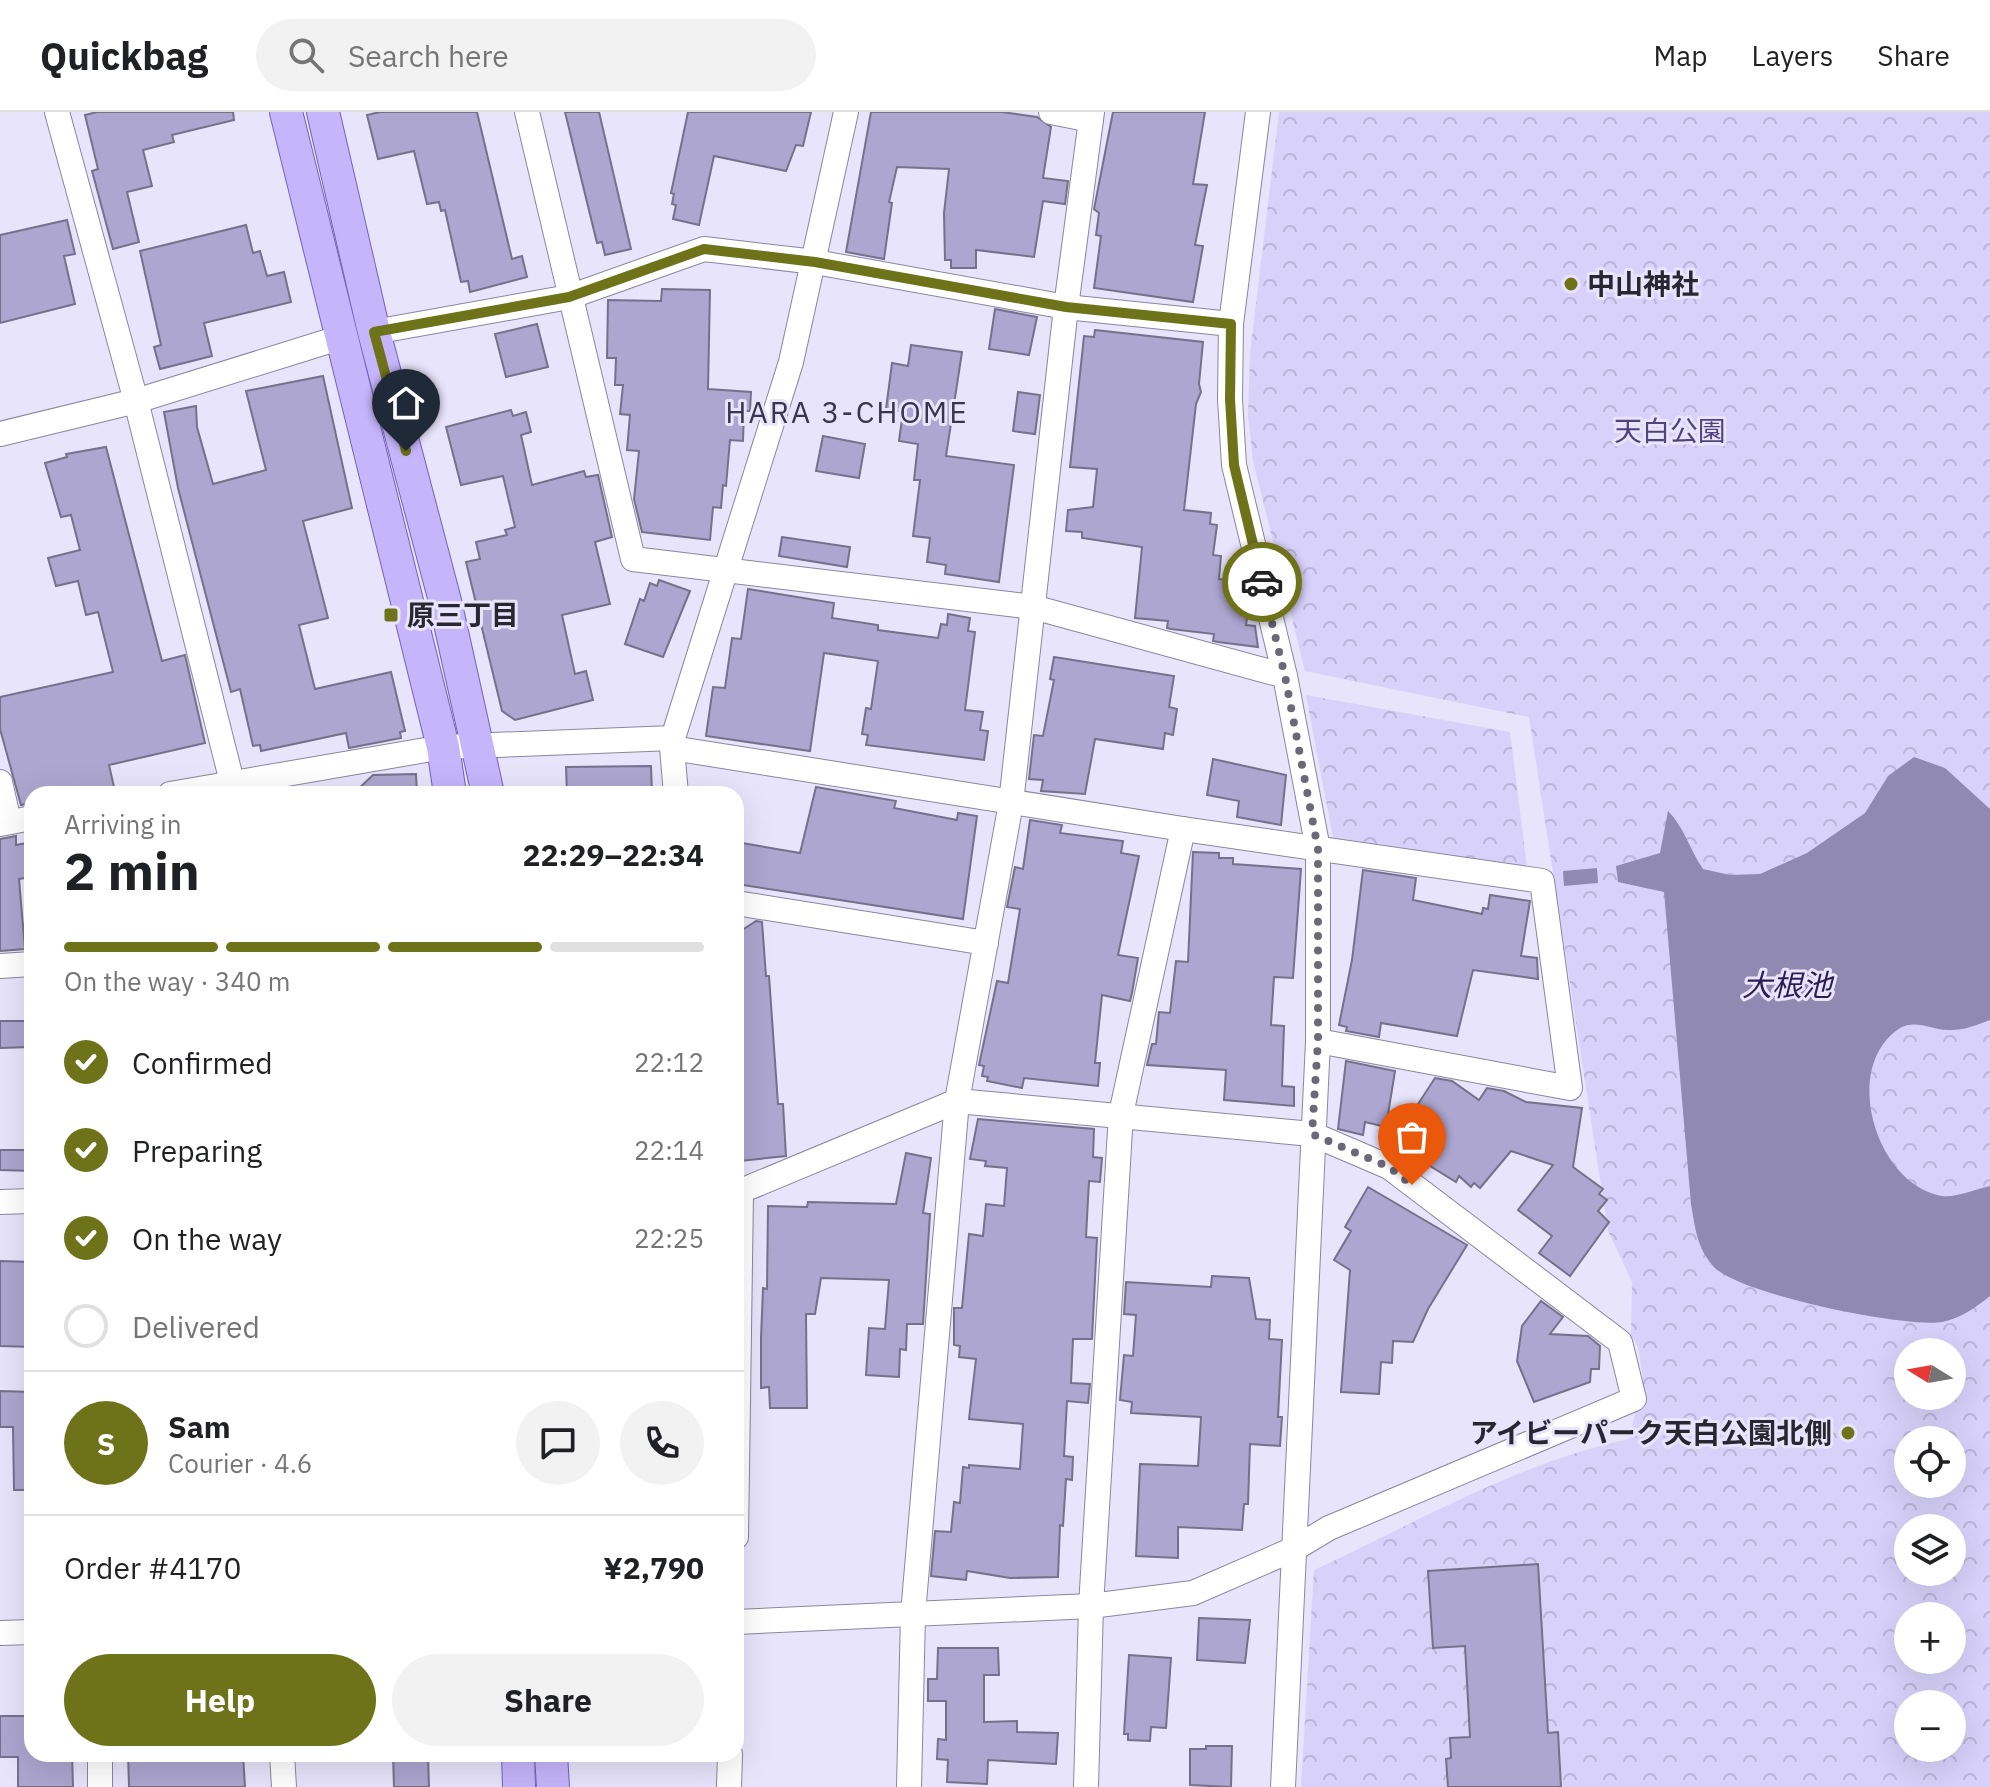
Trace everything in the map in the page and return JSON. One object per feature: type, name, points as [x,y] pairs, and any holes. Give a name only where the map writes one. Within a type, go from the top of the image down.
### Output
[{"type":"main road","points":[[286,112],[443,747],[449,786]]},
{"type":"main road","points":[[323,112],[374,332],[480,745],[487,786]]},
{"type":"main road","points":[[518,1762],[519,1787]]},
{"type":"main road","points":[[551,1762],[553,1787]]},
{"type":"street","points":[[57,112],[136,401],[234,786]]},
{"type":"street","points":[[527,112],[633,559],[729,568],[1033,607],[1285,676]]},
{"type":"street","points":[[676,786],[673,743],[791,362],[846,112]]},
{"type":"street","points":[[909,1787],[913,1614],[957,1101],[1011,803],[1066,307],[1092,116],[1051,112]]},
{"type":"street","points":[[1258,112],[1231,324],[1230,399],[1234,465],[1285,676],[1318,849],[1318,1041],[1283,1787]]},
{"type":"street","points":[[374,332],[569,297],[704,249],[815,262],[1066,307],[1231,324]]},
{"type":"street","points":[[0,434],[136,401],[342,337]]},
{"type":"street","points":[[245,786],[443,747],[673,743],[1011,803],[1542,881],[1570,1088],[1318,1041]]},
{"type":"street","points":[[0,782],[14,821]]},
{"type":"street","points":[[1086,1787],[1091,1606],[1121,1114],[1183,829]]},
{"type":"street","points":[[744,904],[986,943]]},
{"type":"street","points":[[0,966],[24,964]]},
{"type":"street","points":[[744,1191],[957,1101],[1312,1134],[1389,1167],[1620,1342],[1634,1399],[1329,1528],[1294,1549],[1193,1593],[1091,1606],[744,1622]]},
{"type":"street","points":[[0,1202],[24,1201]]},
{"type":"street","points":[[0,1633],[24,1632]]},
{"type":"street","points":[[100,1762],[100,1787]]},
{"type":"street","points":[[282,1762],[284,1787]]},
{"type":"street","points":[[729,1787],[730,1762]]},
{"type":"green space","name":"天白公園","points":[[1279,112],[1990,112],[1990,1787],[1301,1787],[1314,1570],[1508,1478],[1588,1449],[1629,1439],[1643,1379],[1638,1347],[1631,1335],[1632,1282],[1608,1231],[1529,717],[1305,671],[1253,461],[1248,415],[1250,353]]},
{"type":"green space","points":[[1306,695],[1510,732],[1527,867],[1334,843]]},
{"type":"water","name":"大根池","points":[[1914,757],[1945,768],[1990,809],[1990,1020],[1953,1030],[1918,1025],[1900,1028],[1882,1046],[1872,1069],[1870,1095],[1874,1122],[1884,1148],[1899,1171],[1919,1187],[1942,1196],[1959,1195],[1990,1186],[1990,1296],[1968,1312],[1942,1322],[1894,1320],[1786,1298],[1728,1277],[1713,1266],[1703,1252],[1691,1204],[1664,892],[1618,882],[1616,866],[1660,853],[1668,811],[1703,869],[1730,875],[1760,874],[1807,853],[1865,813],[1888,776]]},
{"type":"water","points":[[1597,868],[1598,883],[1564,886],[1563,871]]},
{"type":"building","points":[[97,112],[233,112],[234,120],[172,135],[174,142],[143,150],[152,186],[127,192],[139,242],[113,249],[92,171],[98,169],[85,115]]},
{"type":"building","points":[[380,112],[477,112],[512,259],[522,256],[527,277],[470,292],[468,281],[461,282],[445,210],[441,211],[439,202],[427,204],[414,151],[378,159],[367,115]]},
{"type":"building","points":[[565,112],[599,112],[631,249],[605,255],[602,242],[597,243]]},
{"type":"building","points":[[688,112],[811,112],[803,146],[796,145],[786,171],[714,156],[699,225],[673,219],[676,205],[672,204],[674,194],[671,193]]},
{"type":"building","points":[[871,112],[1002,112],[1037,117],[1051,127],[1043,178],[1068,181],[1065,204],[1043,201],[1034,257],[976,250],[976,268],[951,268],[951,260],[945,260],[944,213],[949,169],[897,167],[889,202],[892,203],[884,259],[846,252]]},
{"type":"building","points":[[1113,112],[1205,112],[1193,184],[1207,185],[1195,245],[1203,246],[1193,302],[1094,288],[1101,236],[1096,235],[1099,213],[1094,209]]},
{"type":"building","points":[[67,220],[75,254],[64,256],[75,304],[0,323],[0,235]]},
{"type":"building","points":[[246,225],[253,253],[260,251],[267,276],[284,272],[291,302],[204,323],[212,356],[160,369],[154,347],[161,345],[140,251]]},
{"type":"building","points":[[662,289],[710,290],[708,389],[751,392],[750,411],[744,411],[743,441],[730,440],[726,486],[723,485],[721,508],[713,507],[710,540],[642,532],[634,499],[639,451],[627,450],[630,415],[620,414],[623,385],[615,385],[616,358],[607,358],[608,300],[661,301]]},
{"type":"building","points":[[995,309],[1037,317],[1029,355],[989,349]]},
{"type":"building","points":[[537,324],[548,367],[506,377],[495,334]]},
{"type":"building","points":[[1095,330],[1203,342],[1201,392],[1196,404],[1184,510],[1211,513],[1210,524],[1217,525],[1213,555],[1221,556],[1219,579],[1238,581],[1237,595],[1242,596],[1240,610],[1248,611],[1246,625],[1255,626],[1258,647],[1213,641],[1214,634],[1167,628],[1168,621],[1135,618],[1142,547],[1082,538],[1082,532],[1066,531],[1068,510],[1093,507],[1097,469],[1070,467],[1084,336],[1094,337]]},
{"type":"building","points":[[911,345],[962,352],[946,456],[1014,465],[999,582],[945,574],[946,565],[927,562],[930,538],[913,536],[920,480],[914,480],[918,444],[899,441],[903,412],[886,409],[892,363],[908,366]]},
{"type":"building","points":[[323,376],[352,508],[303,521],[328,618],[299,625],[315,689],[391,672],[405,731],[400,732],[401,738],[349,748],[346,733],[261,751],[260,745],[253,746],[240,689],[231,692],[178,488],[164,412],[196,406],[197,427],[213,484],[266,470],[246,391]]},
{"type":"building","points":[[1018,392],[1040,395],[1035,434],[1013,431]]},
{"type":"building","points":[[511,410],[513,416],[526,412],[531,432],[521,435],[532,485],[584,471],[586,477],[598,475],[612,537],[595,542],[610,604],[562,615],[575,674],[586,671],[593,700],[515,720],[502,711],[466,562],[480,559],[476,542],[507,535],[505,530],[515,527],[503,476],[461,485],[446,427]]},
{"type":"building","points":[[823,436],[865,444],[859,478],[816,471]]},
{"type":"building","points":[[106,447],[162,661],[185,655],[205,743],[109,765],[114,786],[24,786],[24,804],[21,805],[0,729],[0,697],[113,672],[98,612],[86,615],[78,581],[56,586],[48,558],[80,550],[71,515],[61,517],[45,463],[67,457],[66,454]]},
{"type":"building","points":[[782,537],[850,547],[847,567],[779,556]]},
{"type":"building","points":[[659,580],[690,591],[663,657],[625,644],[640,599],[644,601],[650,583],[657,586]]},
{"type":"building","points":[[748,589],[834,603],[832,618],[878,625],[878,630],[938,638],[941,624],[947,625],[948,614],[970,618],[968,631],[975,632],[965,710],[983,712],[980,730],[988,731],[984,760],[866,745],[868,735],[862,734],[866,708],[871,709],[878,661],[824,653],[810,751],[706,736],[713,687],[725,688],[732,638],[741,639]]},
{"type":"building","points":[[1054,657],[1174,676],[1169,707],[1177,709],[1173,735],[1165,733],[1163,749],[1095,739],[1085,794],[1041,791],[1043,780],[1029,779],[1034,735],[1043,736],[1054,680],[1050,679]]},
{"type":"building","points":[[1213,759],[1286,775],[1281,825],[1237,817],[1239,801],[1207,795]]},
{"type":"building","points":[[651,766],[652,786],[567,786],[566,767]]},
{"type":"building","points":[[416,774],[417,786],[361,786],[373,775]]},
{"type":"building","points":[[816,787],[896,801],[894,808],[957,820],[958,813],[977,816],[963,919],[744,885],[744,843],[800,853]]},
{"type":"building","points":[[1030,820],[1062,825],[1060,833],[1123,841],[1121,853],[1139,856],[1118,955],[1138,958],[1132,993],[1130,1001],[1102,995],[1095,1063],[1100,1063],[1098,1086],[1024,1078],[1022,1088],[987,1081],[988,1077],[982,1076],[984,1066],[979,1065],[997,981],[1008,983],[1020,909],[1007,907],[1015,867],[1023,869]]},
{"type":"building","points":[[16,836],[16,845],[24,844],[24,878],[19,879],[24,949],[0,951],[0,839]]},
{"type":"building","points":[[1193,852],[1219,853],[1219,858],[1233,858],[1233,864],[1301,869],[1293,978],[1274,977],[1271,1025],[1284,1026],[1282,1086],[1294,1087],[1294,1106],[1224,1100],[1226,1070],[1147,1065],[1152,1044],[1156,1044],[1159,1012],[1170,1013],[1176,961],[1188,962]]},
{"type":"building","points":[[1363,870],[1416,878],[1413,900],[1482,914],[1483,908],[1488,909],[1490,895],[1530,901],[1521,956],[1537,958],[1538,979],[1473,970],[1457,1036],[1381,1023],[1379,1037],[1346,1031],[1347,1027],[1339,1025],[1352,960]]},
{"type":"building","points":[[756,921],[762,922],[778,1104],[783,1104],[786,1156],[744,1161],[744,929]]},
{"type":"building","points":[[0,1021],[24,1021],[24,1047],[0,1048]]},
{"type":"building","points":[[1346,1061],[1395,1071],[1386,1127],[1365,1122],[1363,1135],[1338,1129]]},
{"type":"building","points":[[1435,1078],[1452,1081],[1479,1100],[1487,1088],[1504,1091],[1526,1102],[1582,1108],[1573,1167],[1603,1189],[1599,1194],[1607,1200],[1598,1211],[1609,1222],[1570,1276],[1539,1253],[1552,1236],[1518,1210],[1553,1165],[1511,1151],[1480,1188],[1474,1183],[1471,1187],[1459,1176],[1456,1182],[1406,1151],[1418,1134],[1401,1130]]},
{"type":"building","points":[[978,1119],[1094,1129],[1093,1157],[1102,1158],[1100,1182],[1089,1181],[1086,1237],[1097,1238],[1092,1339],[1073,1339],[1071,1383],[1090,1384],[1088,1403],[1067,1401],[1064,1456],[1073,1457],[1072,1480],[1066,1479],[1058,1577],[1010,1578],[967,1571],[966,1580],[931,1576],[935,1531],[951,1532],[954,1502],[960,1503],[963,1467],[1020,1469],[1023,1424],[969,1419],[976,1359],[959,1357],[960,1346],[954,1345],[954,1308],[962,1308],[969,1234],[983,1236],[986,1204],[1004,1206],[1007,1168],[985,1166],[986,1161],[970,1159]]},
{"type":"building","points":[[0,1150],[24,1150],[24,1171],[0,1170]]},
{"type":"building","points":[[906,1153],[931,1158],[923,1213],[930,1214],[923,1324],[907,1324],[906,1350],[900,1349],[899,1377],[866,1375],[869,1328],[885,1329],[889,1280],[821,1278],[815,1314],[806,1314],[807,1408],[770,1408],[769,1387],[761,1388],[768,1206],[807,1207],[808,1202],[896,1204]]},
{"type":"building","points":[[1368,1187],[1467,1245],[1428,1309],[1413,1342],[1393,1341],[1392,1363],[1381,1362],[1379,1394],[1341,1392],[1350,1270],[1334,1260],[1351,1231],[1345,1227]]},
{"type":"building","points":[[0,1261],[24,1262],[24,1347],[0,1346]]},
{"type":"building","points":[[1212,1276],[1249,1278],[1256,1319],[1270,1320],[1269,1339],[1282,1340],[1278,1417],[1282,1417],[1280,1446],[1250,1444],[1248,1504],[1244,1504],[1242,1530],[1178,1527],[1178,1558],[1136,1556],[1140,1464],[1198,1466],[1201,1417],[1131,1413],[1132,1402],[1120,1400],[1124,1355],[1133,1356],[1136,1315],[1124,1314],[1126,1282],[1211,1287]]},
{"type":"building","points":[[1541,1301],[1563,1317],[1550,1334],[1588,1336],[1600,1346],[1599,1369],[1591,1369],[1590,1382],[1534,1402],[1517,1361],[1522,1326]]},
{"type":"building","points":[[0,1391],[24,1392],[24,1490],[14,1490],[13,1427],[0,1427]]},
{"type":"building","points":[[1538,1564],[1548,1733],[1558,1732],[1561,1787],[1448,1787],[1446,1759],[1451,1758],[1450,1738],[1470,1737],[1465,1646],[1433,1648],[1428,1571]]},
{"type":"building","points":[[1199,1618],[1250,1620],[1245,1663],[1197,1660]]},
{"type":"building","points":[[938,1648],[998,1648],[999,1675],[984,1675],[984,1722],[1017,1721],[1017,1732],[1058,1733],[1056,1764],[988,1760],[987,1784],[947,1782],[948,1760],[937,1759],[938,1739],[946,1740],[946,1701],[928,1701],[928,1679],[937,1679]]},
{"type":"building","points":[[1129,1655],[1171,1658],[1166,1728],[1151,1727],[1150,1741],[1128,1740],[1128,1734],[1124,1734]]},
{"type":"building","points":[[0,1716],[24,1716],[24,1762],[72,1762],[73,1787],[18,1787],[18,1757],[0,1757]]},
{"type":"building","points":[[1206,1746],[1232,1746],[1231,1787],[1190,1785],[1190,1749],[1206,1749]]},
{"type":"building","points":[[128,1762],[243,1762],[245,1787],[129,1787]]},
{"type":"building","points":[[393,1762],[428,1762],[429,1787],[394,1787]]},
{"type":"way so far","points":[[1262,582],[1285,676],[1318,849],[1318,1041],[1312,1134],[1389,1167],[1412,1185]]},
{"type":"place","name":"中山神社","points":[[1571,284]]},
{"type":"place","name":"原三丁目","points":[[391,615]]},
{"type":"place","name":"アイビーパーク天白公園北側","points":[[1848,1433]]},
{"type":"district","name":"HARA 3-CHOME","points":[[847,413]]},
{"type":"route","points":[[406,451],[374,332],[569,297],[704,249],[815,262],[1066,307],[1231,324],[1230,399],[1234,465],[1262,582]]}]
